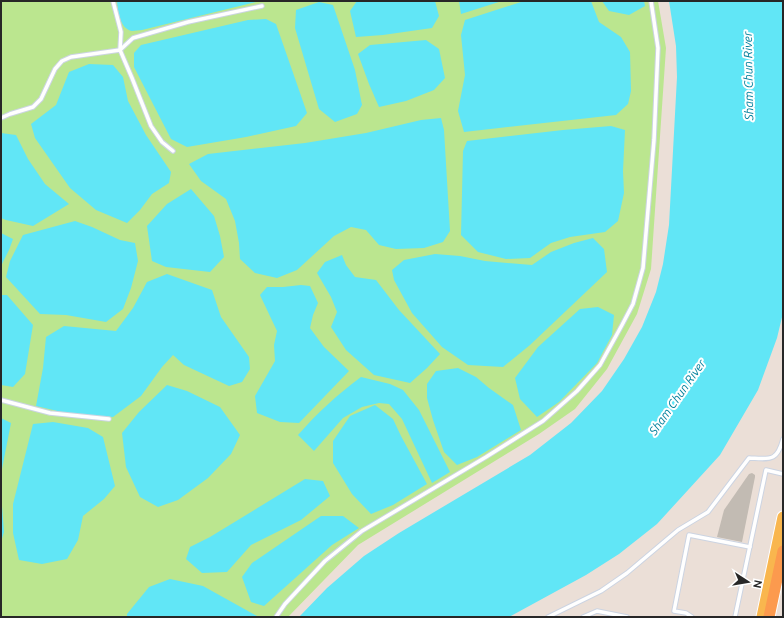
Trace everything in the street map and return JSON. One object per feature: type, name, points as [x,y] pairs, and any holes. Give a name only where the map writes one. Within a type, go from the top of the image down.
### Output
[{"type":"highway","points":[[769,617],[783,551]]},
{"type":"highway","points":[[775,617],[783,590]]},
{"type":"main road","points":[[762,617],[783,517]]},
{"type":"lane","points":[[113,1],[121,32],[120,50],[151,126],[162,142],[173,151]]},
{"type":"lane","points":[[276,617],[285,604],[325,561],[362,531],[486,458],[543,422],[577,391],[600,365],[632,304],[643,268],[654,140],[658,48],[651,1]]},
{"type":"lane","points":[[1,118],[33,107],[41,99],[55,70],[62,61],[70,57],[120,50],[133,38],[188,22],[262,6]]},
{"type":"lane","points":[[1,400],[50,414],[109,419]]},
{"type":"lane","points":[[548,617],[601,591],[627,573],[678,530],[708,512],[749,458],[768,459],[774,457],[781,448],[783,439]]},
{"type":"lane","points":[[735,617],[766,470],[783,474]]},
{"type":"lane","points":[[692,617],[686,613],[674,611],[689,535],[750,547]]},
{"type":"lane","points":[[583,617],[597,611],[627,617]]},
{"type":"green space","points":[[1,1],[658,1],[666,48],[651,269],[637,314],[607,369],[575,409],[539,434],[358,545],[288,617],[1,617]]},
{"type":"water","points":[[117,1],[260,1],[142,30],[132,31],[125,27],[120,19]]},
{"type":"water","points":[[357,1],[435,1],[439,16],[432,28],[356,37],[350,11]]},
{"type":"water","points":[[459,1],[502,1],[461,14]]},
{"type":"water","points":[[524,1],[591,1],[599,22],[621,37],[630,52],[631,91],[628,104],[616,115],[464,132],[458,111],[465,75],[461,35],[465,20]]},
{"type":"water","points":[[602,1],[644,1],[645,6],[629,15],[609,11]]},
{"type":"water","name":"Sham Chun River","points":[[669,1],[783,1],[783,313],[777,338],[758,390],[720,455],[657,524],[619,554],[586,575],[509,617],[299,617],[327,588],[364,556],[399,533],[530,455],[571,423],[602,391],[624,359],[642,327],[656,292],[663,264],[669,225],[677,77],[676,46]]},
{"type":"water","points":[[319,2],[333,5],[355,70],[362,105],[357,114],[335,122],[319,109],[295,28],[296,10]]},
{"type":"water","points":[[266,19],[276,24],[307,113],[296,126],[246,137],[187,147],[171,139],[134,67],[134,53],[141,45],[248,20]]},
{"type":"water","points":[[426,40],[439,49],[445,78],[434,90],[406,101],[379,107],[358,54],[370,45]]},
{"type":"water","points":[[89,64],[113,65],[123,77],[128,101],[146,135],[171,172],[169,183],[152,194],[140,210],[127,223],[96,210],[70,188],[35,138],[31,124],[56,105],[69,72]]},
{"type":"water","points":[[441,118],[444,130],[450,231],[443,242],[424,248],[396,249],[379,245],[366,230],[351,227],[334,236],[297,270],[277,278],[255,273],[240,259],[235,221],[226,199],[201,181],[189,164],[208,154],[305,143],[366,133],[421,120]]},
{"type":"water","points":[[611,126],[625,130],[623,171],[624,193],[618,221],[605,232],[570,237],[551,243],[530,258],[506,259],[478,252],[461,235],[463,151],[467,141]]},
{"type":"water","points":[[1,133],[16,135],[28,159],[45,184],[69,204],[33,226],[1,218]]},
{"type":"water","points":[[191,189],[214,216],[220,236],[224,257],[210,272],[166,267],[152,261],[147,226],[167,204]]},
{"type":"water","points":[[75,221],[120,240],[135,243],[138,261],[131,288],[123,309],[106,322],[66,315],[40,314],[6,277],[10,261],[23,235]]},
{"type":"water","points":[[1,233],[13,239],[1,266]]},
{"type":"water","points":[[593,238],[604,249],[607,272],[530,345],[503,367],[468,365],[442,347],[412,313],[394,280],[392,270],[404,260],[435,254],[460,256],[485,261],[532,265],[551,252],[574,243]]},
{"type":"water","points":[[342,255],[346,265],[355,277],[376,280],[399,310],[440,354],[410,383],[374,375],[346,350],[331,327],[337,312],[331,297],[317,273],[325,262]]},
{"type":"water","points":[[167,274],[212,290],[221,317],[249,357],[250,369],[242,382],[229,386],[184,365],[173,355],[162,367],[141,396],[113,417],[66,413],[36,406],[43,368],[46,337],[64,326],[116,331],[133,308],[147,282]]},
{"type":"water","points":[[301,285],[310,286],[318,303],[310,328],[324,347],[349,371],[299,423],[280,422],[257,413],[255,396],[275,361],[274,345],[277,331],[260,295],[267,287]]},
{"type":"water","points":[[1,295],[7,295],[33,325],[25,374],[13,387],[1,385]]},
{"type":"water","points":[[598,307],[614,315],[612,335],[597,363],[559,402],[537,417],[520,399],[515,378],[538,347],[580,309]]},
{"type":"water","points":[[458,368],[476,377],[513,405],[521,430],[477,457],[457,465],[444,452],[427,398],[427,384],[436,371]]},
{"type":"water","points":[[361,377],[390,384],[403,390],[419,410],[450,472],[432,483],[402,419],[389,404],[379,403],[362,407],[343,418],[314,451],[298,435],[328,404]]},
{"type":"water","points":[[167,385],[187,391],[220,407],[240,435],[231,454],[208,478],[178,500],[158,507],[140,497],[126,467],[122,433],[139,412]]},
{"type":"water","points":[[375,405],[393,419],[427,484],[393,505],[371,514],[352,494],[333,463],[333,441],[350,416]]},
{"type":"water","points":[[1,418],[11,423],[1,474]]},
{"type":"water","points":[[53,422],[88,428],[103,437],[115,486],[104,499],[83,516],[78,540],[67,559],[42,564],[19,560],[13,533],[13,504],[33,424]]},
{"type":"water","points":[[305,479],[323,481],[330,496],[301,520],[251,545],[227,572],[202,573],[186,559],[190,547],[210,537]]},
{"type":"water","points":[[1,493],[4,532],[1,542]]},
{"type":"water","points":[[321,516],[343,516],[359,528],[332,545],[264,606],[251,602],[242,577],[252,563]]},
{"type":"water","points":[[170,579],[203,586],[257,616],[127,617],[127,614],[149,587]]},
{"type":"building","points":[[752,473],[755,477],[742,542],[717,537],[724,510],[749,474]]}]
